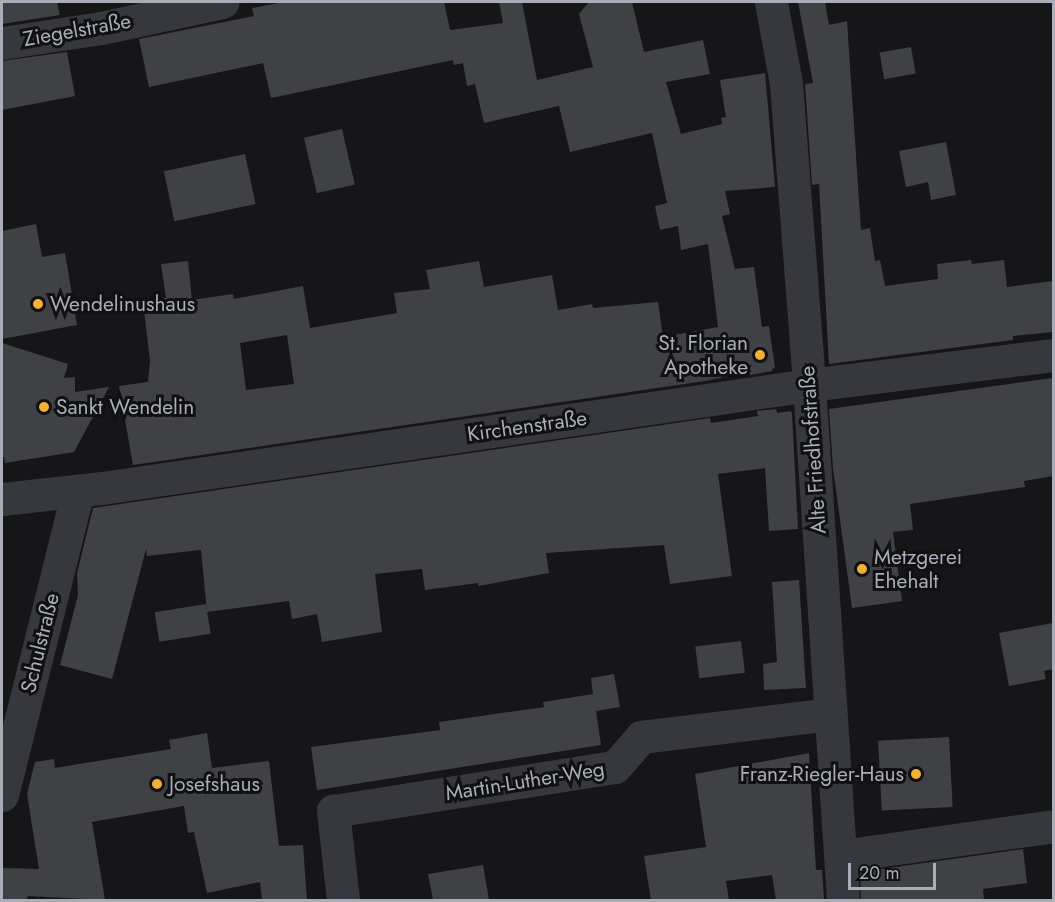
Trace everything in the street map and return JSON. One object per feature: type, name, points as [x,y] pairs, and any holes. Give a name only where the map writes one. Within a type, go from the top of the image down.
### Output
[{"type":"street","name":"Ziegelstraße","points":[[2,43],[101,28],[222,2]]},
{"type":"street","name":"Alte Friedhofstraße","points":[[771,2],[786,84],[809,384],[843,900]]},
{"type":"street","name":"Kirchenstraße","points":[[2,499],[78,491],[809,384],[1053,355]]},
{"type":"street","name":"Schulstraße","points":[[2,795],[78,491]]},
{"type":"street","name":"Martin-Luther-Weg","points":[[343,900],[333,811],[615,767],[641,737],[830,714]]},
{"type":"street","points":[[841,856],[1053,825]]},
{"type":"building","points":[[2,2],[57,2],[60,15],[2,24]]},
{"type":"building","points":[[284,2],[444,2],[450,30],[503,23],[499,2],[522,2],[537,80],[593,67],[579,14],[589,2],[632,2],[644,52],[703,40],[710,74],[666,82],[681,134],[722,124],[721,118],[726,117],[720,80],[765,73],[775,187],[725,191],[730,214],[722,216],[735,269],[754,267],[762,327],[769,326],[775,368],[772,371],[750,375],[749,372],[705,381],[133,465],[119,386],[148,382],[150,361],[143,301],[166,298],[161,264],[188,261],[192,300],[233,294],[234,299],[303,286],[310,328],[397,313],[394,293],[430,289],[426,270],[479,261],[484,287],[552,275],[558,310],[592,304],[593,308],[658,302],[663,337],[718,327],[708,244],[681,250],[678,226],[660,230],[655,206],[667,203],[652,133],[570,152],[559,106],[484,123],[475,84],[467,86],[463,63],[454,65],[453,60],[271,98],[263,63],[149,87],[139,39],[254,16],[252,8]],"holes":[[[287,335],[294,384],[246,390],[240,343]]]},
{"type":"building","points":[[798,2],[825,2],[829,25],[847,21],[861,230],[870,228],[875,261],[880,260],[885,286],[938,279],[937,264],[971,260],[972,264],[1004,260],[1007,287],[1053,281],[1053,332],[1013,336],[1013,340],[829,364],[819,184],[812,185],[805,84],[813,83]]},
{"type":"building","points":[[911,47],[916,74],[884,79],[879,53]]},
{"type":"building","points":[[67,52],[75,96],[2,110],[2,61]]},
{"type":"building","points":[[342,129],[355,185],[317,193],[304,138]]},
{"type":"building","points":[[946,142],[956,195],[931,200],[928,182],[906,187],[899,151]]},
{"type":"building","points":[[245,154],[256,204],[174,221],[164,171]]},
{"type":"building","name":"Wendelinushaus","points":[[36,224],[42,257],[65,253],[77,325],[2,339],[2,231]]},
{"type":"building","name":"Sankt Wendelin","points":[[2,343],[68,364],[64,378],[75,377],[75,392],[109,387],[74,452],[5,463],[2,457]]},
{"type":"building","points":[[1053,378],[1053,476],[1024,481],[1025,487],[910,504],[913,530],[893,532],[902,601],[852,608],[833,468],[829,409]]},
{"type":"building","points":[[776,409],[777,413],[791,411],[792,414],[798,529],[769,531],[765,468],[718,474],[732,576],[670,584],[664,545],[546,553],[549,573],[478,586],[478,583],[425,590],[422,569],[375,574],[382,632],[322,642],[317,614],[292,619],[289,601],[207,612],[201,550],[147,556],[146,549],[112,679],[60,665],[78,595],[77,573],[93,508],[710,418],[711,423],[758,416],[757,411]]},
{"type":"building","points":[[799,580],[806,688],[764,690],[763,664],[777,662],[772,582]]},
{"type":"building","points":[[206,604],[211,634],[159,642],[155,612]]},
{"type":"building","points":[[1053,623],[1053,669],[1044,671],[1046,679],[1009,686],[999,633]]},
{"type":"building","points":[[741,641],[745,673],[699,678],[695,647]]},
{"type":"building","points":[[614,674],[620,707],[596,711],[601,745],[317,790],[311,747],[440,730],[439,722],[544,707],[543,702],[593,694],[591,678]]},
{"type":"building","points":[[207,733],[212,768],[269,761],[279,846],[303,845],[307,900],[262,900],[260,882],[207,893],[194,832],[188,833],[184,806],[92,822],[105,900],[28,896],[26,900],[2,900],[2,868],[39,869],[27,794],[35,762],[54,759],[55,768],[171,749],[169,740]]},
{"type":"building","name":"Franz-Riegler-Haus","points":[[949,737],[953,807],[882,811],[878,741]]},
{"type":"building","points":[[809,753],[816,870],[822,870],[824,900],[776,900],[772,875],[726,881],[729,900],[651,900],[644,856],[706,847],[695,774]]},
{"type":"building","points":[[1023,849],[1027,883],[983,889],[984,900],[861,900],[860,872]]},
{"type":"building","points":[[483,865],[489,900],[433,900],[428,874]]},
{"type":"place","name":"Wendelinushaus","points":[[38,304]]},
{"type":"place","name":"St. Florian Apotheke","points":[[760,355]]},
{"type":"place","name":"Sankt Wendelin","points":[[44,407]]},
{"type":"place","name":"Metzgerei Ehehalt","points":[[862,569]]},
{"type":"place","name":"Franz-Riegler-Haus","points":[[916,774]]},
{"type":"place","name":"Josefshaus","points":[[157,784]]}]
